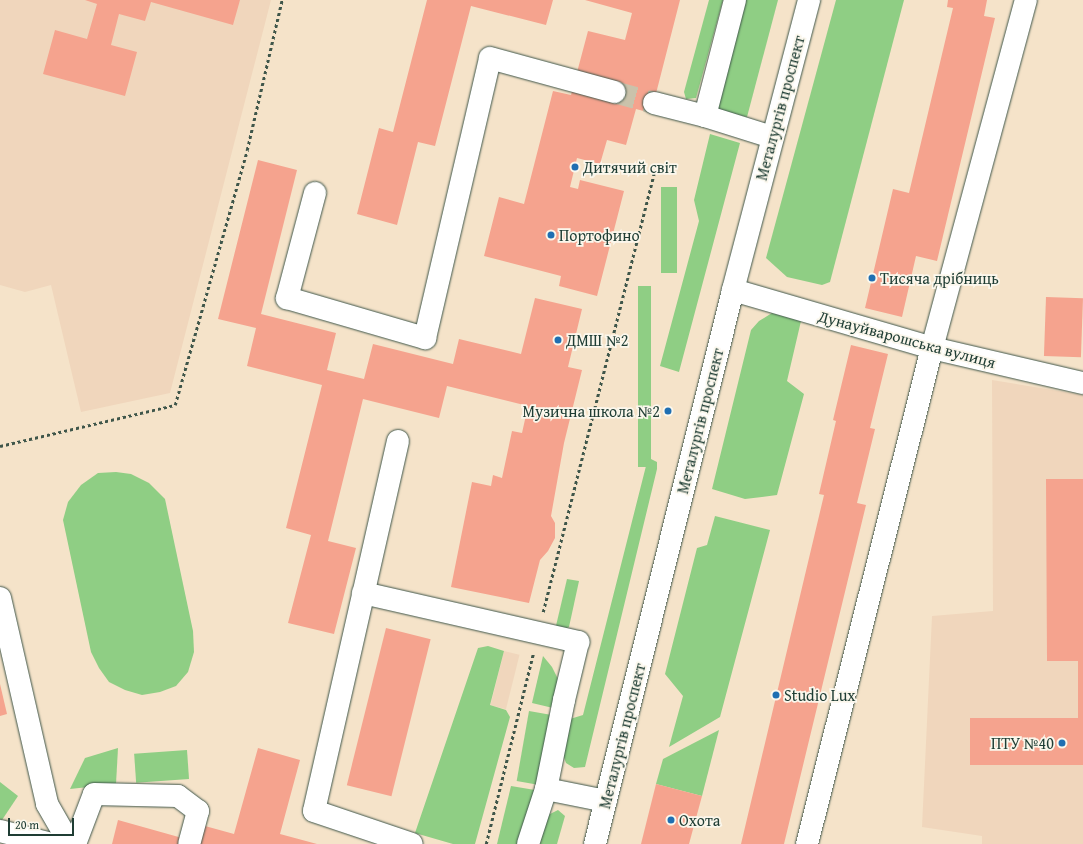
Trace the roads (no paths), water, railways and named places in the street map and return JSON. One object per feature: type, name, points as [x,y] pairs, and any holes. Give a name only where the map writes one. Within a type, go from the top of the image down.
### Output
[{"type":"street","points":[[705,116],[735,0]]},
{"type":"street","name":"Металургів проспект","points":[[596,844],[733,290],[809,0]]},
{"type":"street","points":[[807,844],[932,348],[1026,0]]},
{"type":"street","points":[[315,193],[287,298],[425,338],[490,58],[614,92]]},
{"type":"street","points":[[654,103],[705,116],[772,137]]},
{"type":"street","name":"Дунауйварошська вулиця","points":[[733,290],[932,348],[1083,383]]},
{"type":"street","points":[[398,441],[314,810],[412,844]]},
{"type":"street","points":[[363,593],[578,642],[564,700],[546,789],[528,844]]},
{"type":"street","points":[[0,598],[47,804],[70,844]]},
{"type":"street","points":[[546,789],[606,801]]},
{"type":"street","points":[[75,844],[94,794],[178,796],[198,811],[189,844]]},
{"type":"street","points":[[0,831],[52,844]]},
{"type":"tunnel","points":[[614,92],[654,103]]},
{"type":"place","name":"Дитячий світ","points":[[575,167]]},
{"type":"place","name":"Портофино","points":[[551,235]]},
{"type":"place","name":"Тисяча дрібниць","points":[[872,278]]},
{"type":"place","name":"ДМШ №2","points":[[558,340]]},
{"type":"place","name":"Музична школа №2","points":[[668,411]]},
{"type":"place","name":"Studio Lux","points":[[776,695]]},
{"type":"place","name":"ПТУ №40","points":[[1062,743]]},
{"type":"place","name":"Охота","points":[[671,820]]}]
